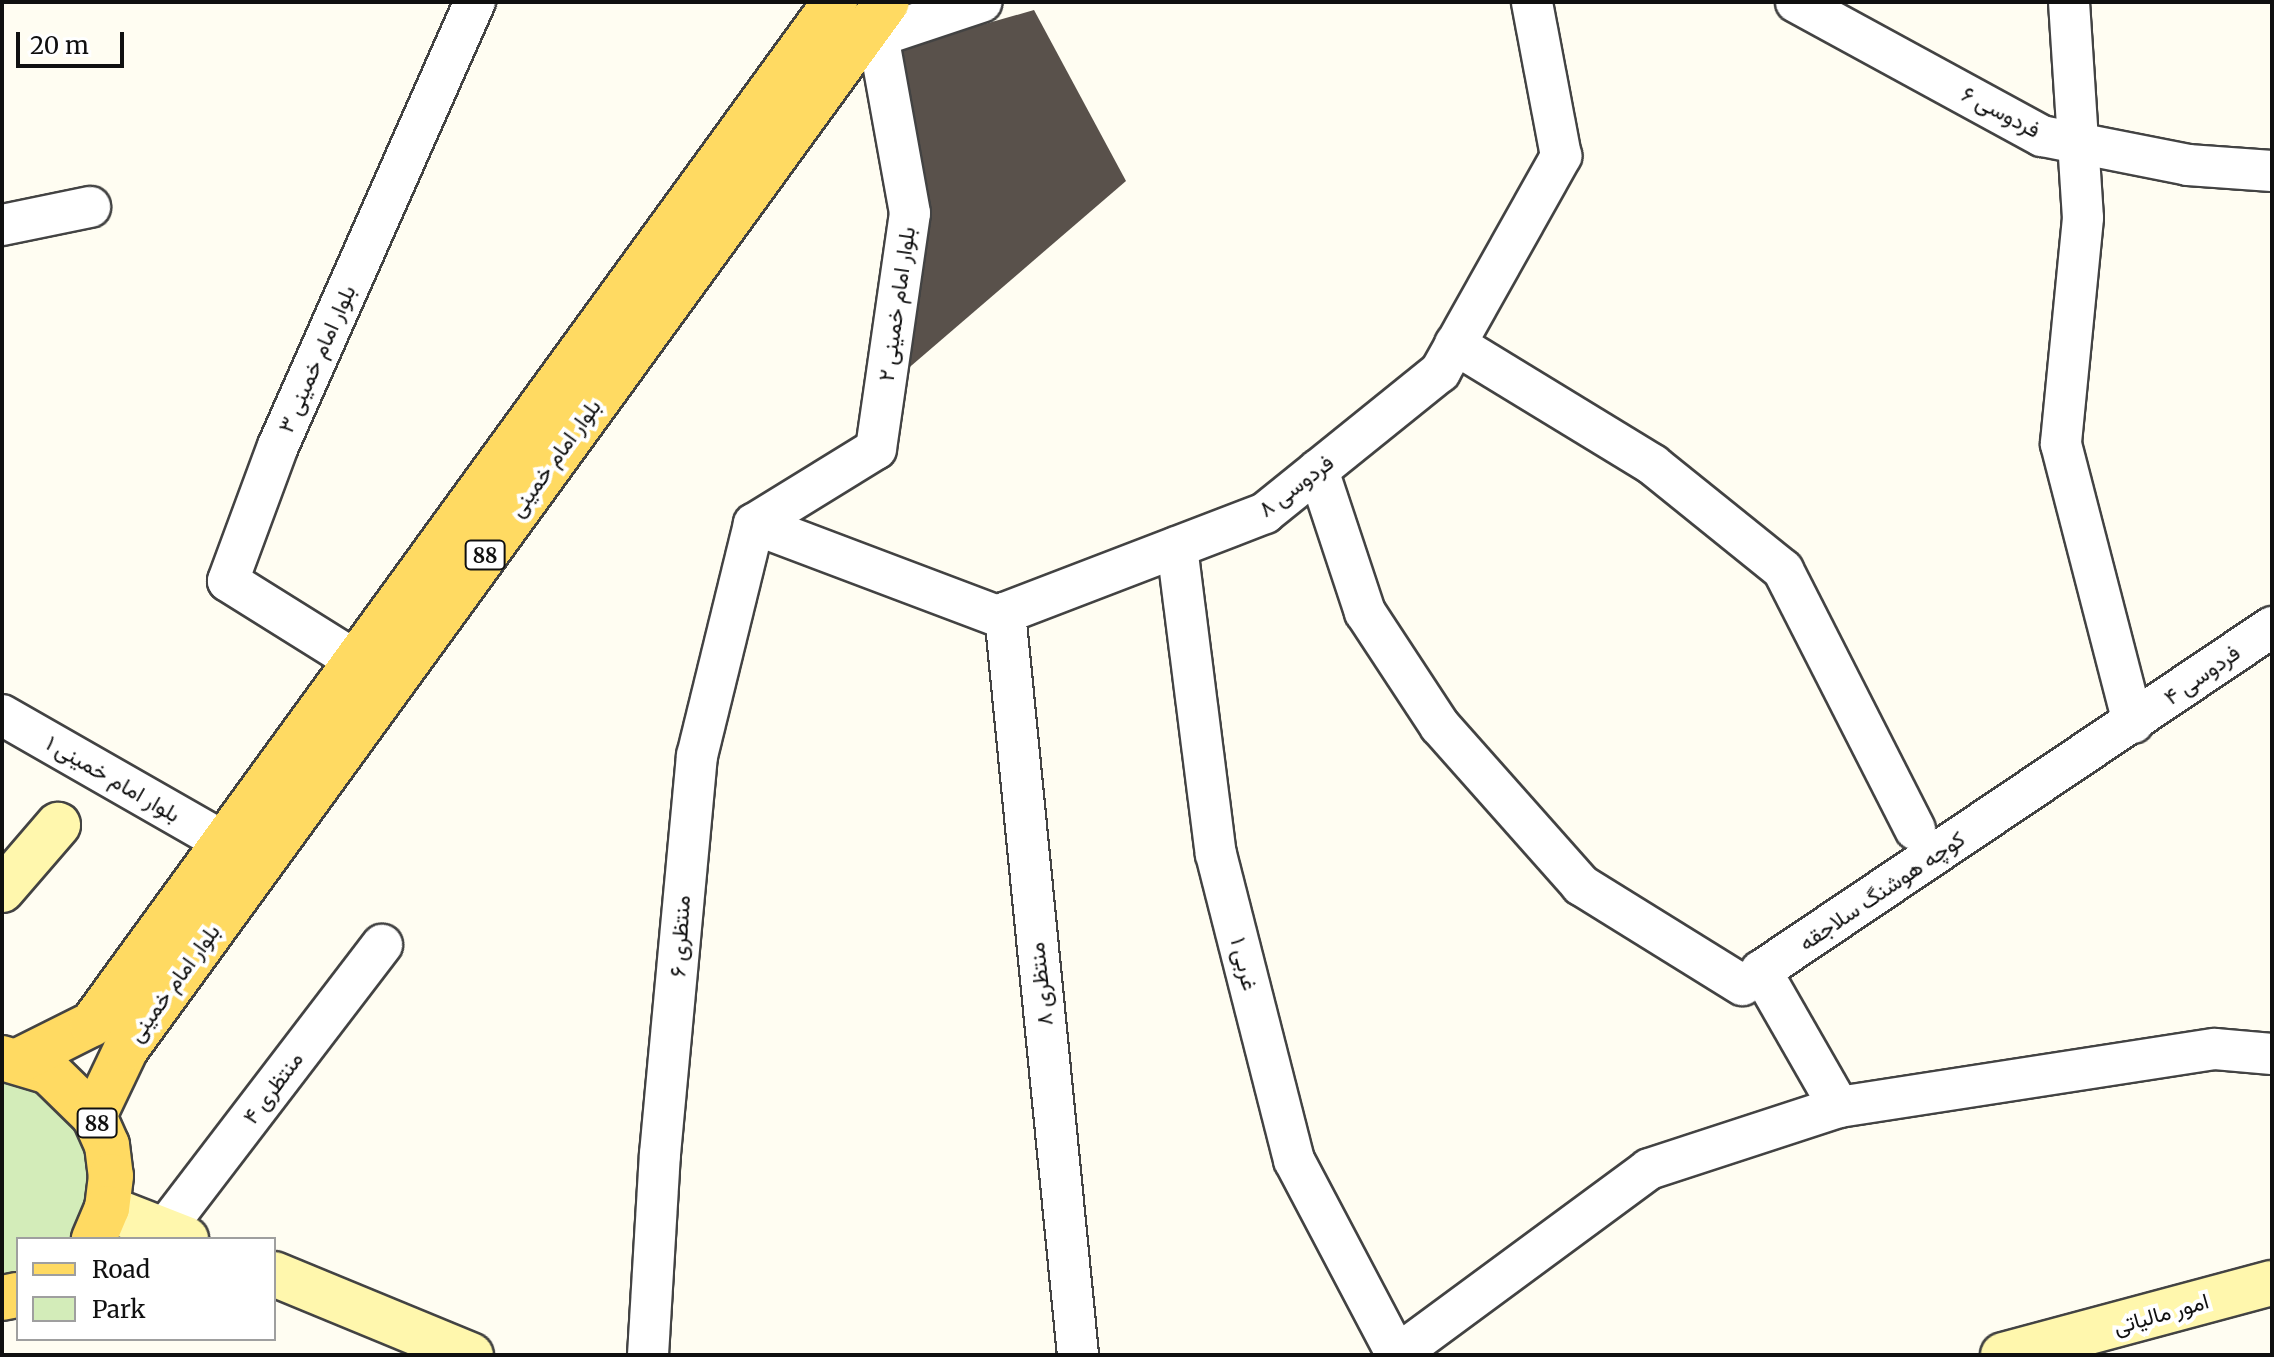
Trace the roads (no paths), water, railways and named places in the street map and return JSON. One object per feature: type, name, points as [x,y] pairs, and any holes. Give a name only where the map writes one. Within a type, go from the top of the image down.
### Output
[{"type":"main road","name":"بلوار امام خمینی","points":[[11,1059],[92,1024],[835,2]]},
{"type":"main road","name":"بلوار امام خمینی","points":[[94,1116],[126,1049],[880,18]]},
{"type":"main road","name":"88","points":[[11,1059],[49,1072],[74,1091],[94,1116],[109,1161],[100,1224]]},
{"type":"street","name":"بلوار امام خمینی ۳","points":[[356,661],[228,581],[278,446],[475,2]]},
{"type":"street","points":[[880,18],[981,2]]},
{"type":"street","name":"فردوسی ۸","points":[[1005,613],[1265,513],[1440,372],[1561,156],[1532,2]]},
{"type":"street","name":"فردوسی ۶","points":[[1796,2],[2042,136],[2188,165],[2272,171]]},
{"type":"street","points":[[2069,2],[2083,218],[2061,444],[2133,723]]},
{"type":"street","name":"بلوار امام خمینی ۲","points":[[754,524],[876,449],[910,213],[880,18]]},
{"type":"street","points":[[2,225],[90,207]]},
{"type":"street","points":[[1455,344],[1653,465],[1783,570],[1915,829]]},
{"type":"street","points":[[1318,470],[1365,612],[1440,726],[1581,885],[1742,985]]},
{"type":"street","points":[[754,524],[997,616],[1005,613]]},
{"type":"street","name":"منتظری ۶","points":[[648,1355],[660,1154],[697,756],[754,524]]},
{"type":"street","name":"غربی ۱","points":[[1177,547],[1216,854],[1294,1160],[1397,1355]]},
{"type":"street","name":"منتظری ۸","points":[[1005,613],[1078,1355]]},
{"type":"street","name":"فردوسی ۴","points":[[2133,723],[2272,627]]},
{"type":"street","name":"بلوار امام خمینی ۱","points":[[2,715],[224,842]]},
{"type":"street","name":"کوچه هوشنگ سلاجقه","points":[[1839,1107],[1761,971],[2133,723]]},
{"type":"street","points":[[2,890],[58,825]]},
{"type":"street","name":"منتظری ۴","points":[[175,1235],[382,945]]},
{"type":"street","points":[[1397,1355],[1649,1169],[1839,1107],[2215,1049],[2272,1054]]},
{"type":"street","points":[[100,1224],[175,1235]]},
{"type":"street","points":[[276,1275],[471,1355]]},
{"type":"street","name":"امور مالیاتی","points":[[2003,1355],[2270,1291]]}]
